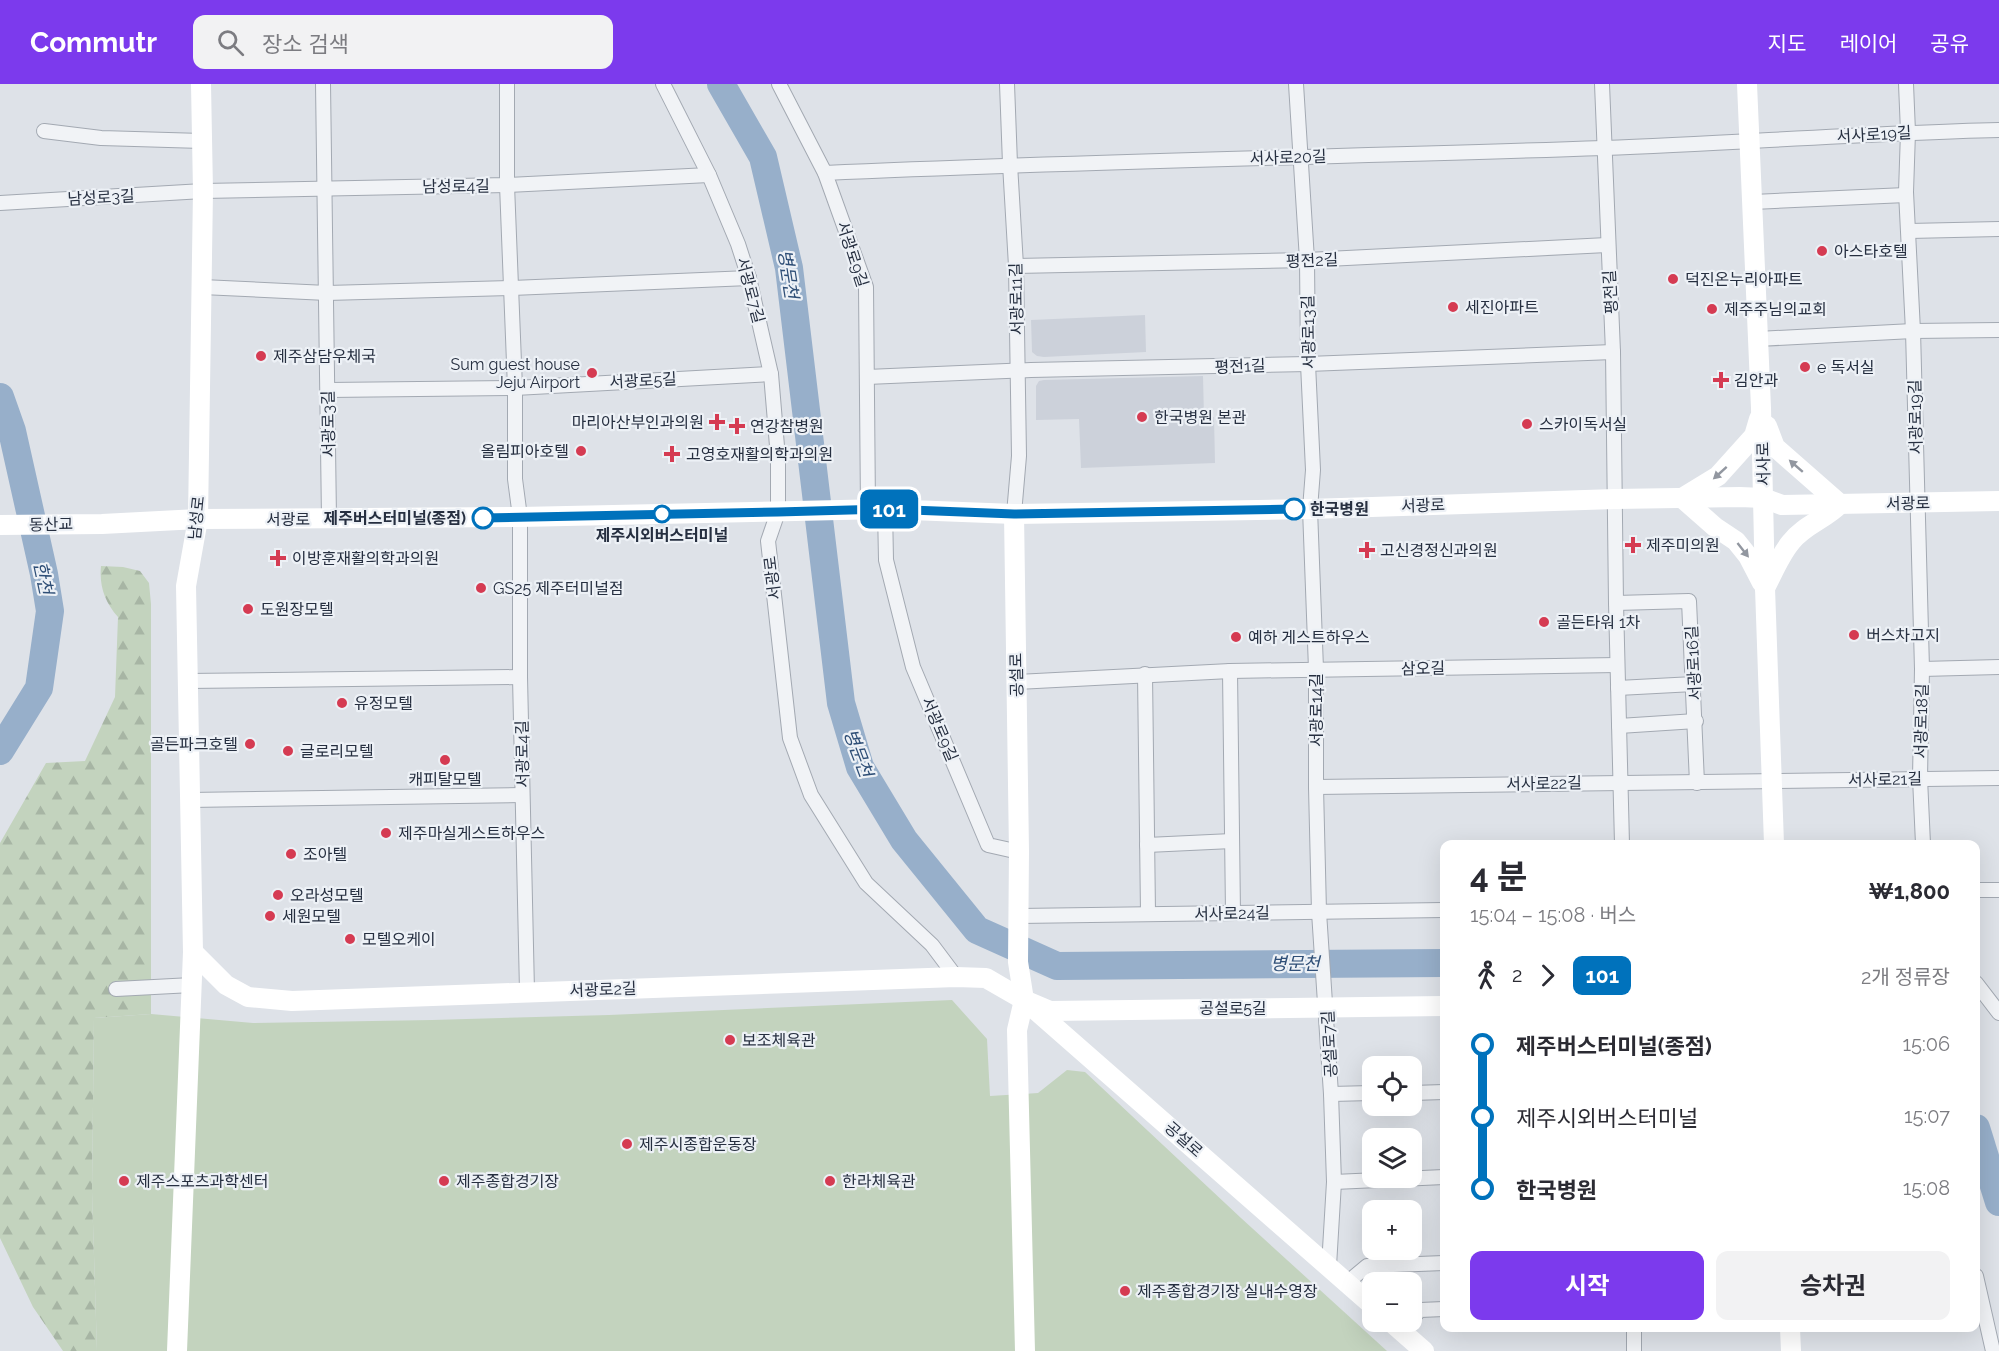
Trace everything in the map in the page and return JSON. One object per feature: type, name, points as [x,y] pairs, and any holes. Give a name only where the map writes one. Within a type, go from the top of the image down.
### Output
[{"type":"main road","name":"남성로","points":[[177,1351],[193,952],[186,586],[198,519],[203,191],[201,84]]},
{"type":"main road","name":"서사로","points":[[1747,84],[1761,408],[1774,840]]},
{"type":"main road","points":[[1761,408],[1754,436],[1749,442],[1717,477],[1682,498],[1715,527],[1736,541],[1748,556],[1765,588]]},
{"type":"main road","points":[[1761,408],[1774,447],[1840,504],[1791,541],[1765,588]]},
{"type":"main road","name":"서광로","points":[[102,524],[198,519],[520,517],[876,509],[1014,514],[1310,509],[1682,498],[1763,498],[1782,505],[1999,501]]},
{"type":"main road","name":"공설로","points":[[1014,514],[1019,852],[1018,962],[1024,1000],[1362,1295]]},
{"type":"main road","name":"동산교","points":[[0,525],[102,524]]},
{"type":"main road","name":"서광로2길","points":[[193,952],[226,986],[248,997],[292,1001],[956,977],[986,978],[1024,1000]]},
{"type":"main road","points":[[1024,1000],[1017,1030],[1025,1351]]},
{"type":"main road","name":"공설로5길","points":[[1024,1000],[1050,1011],[1326,1001],[1440,1006]]},
{"type":"main road","points":[[1410,1332],[1424,1351]]},
{"type":"main road","points":[[1790,1332],[1791,1351]]},
{"type":"street","name":"서광로3길","points":[[323,84],[329,519]]},
{"type":"street","points":[[507,84],[507,185],[515,388],[515,479],[520,517]]},
{"type":"street","name":"서광로7길","points":[[663,84],[709,175],[738,244],[749,278],[771,374],[778,458],[778,512]]},
{"type":"street","name":"서광로9길","points":[[779,84],[825,173],[866,287],[867,378],[876,509],[886,560],[913,667],[988,845],[1019,852]]},
{"type":"street","name":"서광로11길","points":[[1007,84],[1016,266],[1018,456],[1014,514]]},
{"type":"street","name":"서광로13길","points":[[1296,84],[1307,260],[1308,364],[1313,470],[1310,509]]},
{"type":"street","name":"평전길","points":[[1602,84],[1613,352],[1616,499]]},
{"type":"street","name":"서광로19길","points":[[1906,84],[1908,132],[1906,195],[1913,332],[1917,502]]},
{"type":"street","name":"서사로19길","points":[[1750,141],[1908,132],[1999,130]]},
{"type":"street","points":[[44,131],[101,138],[202,141]]},
{"type":"street","name":"서사로20길","points":[[825,173],[1010,164],[1604,148],[1750,141]]},
{"type":"street","name":"남성로4길","points":[[203,191],[507,185],[709,175]]},
{"type":"street","name":"남성로3길","points":[[0,202],[203,191]]},
{"type":"street","points":[[1753,202],[1906,195]]},
{"type":"street","points":[[1909,231],[1999,229]]},
{"type":"street","name":"평전2길","points":[[1016,266],[1307,260],[1607,245]]},
{"type":"street","points":[[202,287],[327,292],[512,288],[749,278]]},
{"type":"street","points":[[1758,339],[1999,330]]},
{"type":"street","name":"평전1길","points":[[867,378],[1613,352]]},
{"type":"street","name":"서광로5길","points":[[328,390],[515,388],[771,374]]},
{"type":"street","points":[[1616,499],[1617,688],[1622,840]]},
{"type":"street","name":"서광로18길","points":[[1917,502],[1922,669],[1920,778],[1923,840]]},
{"type":"street","name":"서광로14길","points":[[1310,509],[1316,669],[1316,787],[1320,918]]},
{"type":"street","name":"서광로","points":[[778,512],[768,541],[793,748],[812,795],[866,883],[932,945],[956,977]]},
{"type":"street","name":"서광로4길","points":[[520,517],[520,677],[527,991]]},
{"type":"street","name":"서광로16길","points":[[1616,603],[1689,601],[1696,722],[1619,726]]},
{"type":"street","name":"삼오길","points":[[1017,682],[1230,671],[1617,665]]},
{"type":"street","name":"서광로18길","points":[[1922,669],[1999,667]]},
{"type":"street","points":[[1230,671],[1233,913]]},
{"type":"street","points":[[1145,674],[1148,914]]},
{"type":"street","points":[[187,681],[520,677]]},
{"type":"street","points":[[1617,688],[1694,684]]},
{"type":"street","points":[[1696,722],[1697,783]]},
{"type":"street","name":"서사로21길","points":[[1771,780],[1999,778]]},
{"type":"street","name":"서사로22길","points":[[1316,787],[1619,782],[1697,783],[1771,780]]},
{"type":"street","points":[[189,800],[522,795]]},
{"type":"street","points":[[1147,845],[1232,841]]},
{"type":"street","points":[[1980,890],[1999,890]]},
{"type":"street","name":"서사로24길","points":[[1019,916],[1233,913],[1320,918],[1440,910]]},
{"type":"street","name":"공설로7길","points":[[1320,918],[1334,1182],[1329,1266]]},
{"type":"street","points":[[116,989],[192,985]]},
{"type":"street","points":[[1980,987],[1999,1012]]},
{"type":"street","points":[[1422,1093],[1440,1092]]},
{"type":"street","name":"공설로7길","points":[[1331,1094],[1362,1093]]},
{"type":"street","points":[[1334,1182],[1440,1177]]},
{"type":"street","points":[[1348,1282],[1367,1266],[1440,1263]]},
{"type":"street","points":[[1980,1302],[1993,1351]]},
{"type":"street","points":[[1422,1310],[1440,1309]]},
{"type":"street","points":[[1634,1332],[1634,1351]]},
{"type":"shaded area","points":[[1145,315],[1146,352],[1044,357],[1032,352],[1031,320]]},
{"type":"shaded area","points":[[1203,376],[1204,417],[1214,417],[1215,463],[1081,468],[1079,419],[1036,420],[1036,386],[1039,381]]},
{"type":"green space","points":[[101,566],[123,567],[140,571],[149,583],[151,604],[151,1014],[94,1018],[92,1192],[97,1351],[63,1351],[33,1307],[0,1238],[0,843],[46,763],[85,761],[115,697],[118,617],[104,593]]},
{"type":"green space","name":"제주시종합운동장","points":[[952,1000],[987,1039],[990,1096],[1038,1093],[1067,1070],[1085,1072],[1362,1328],[1362,1332],[1366,1332],[1387,1351],[97,1351],[92,1192],[94,1018],[151,1014],[253,1023],[609,1015]]},
{"type":"waterway","name":"병문천","points":[[721,84],[763,157],[789,268],[841,703],[860,767],[904,840],[977,930],[1057,966],[1440,963]]},
{"type":"waterway","name":"한천","points":[[0,397],[12,431],[50,611],[39,688],[0,751]]},
{"type":"waterway","name":"병문천","points":[[1980,1141],[1999,1202]]},
{"type":"bus line","name":"101","points":[[483,518],[885,509],[1014,514],[1294,509]]},
{"type":"place","name":"아스타호텔","points":[[1822,251]]},
{"type":"place","name":"덕진온누리아파트","points":[[1673,279]]},
{"type":"place","name":"세진아파트","points":[[1453,307]]},
{"type":"place","name":"제주주님의교회","points":[[1712,309]]},
{"type":"place","name":"제주삼담우체국","points":[[261,356]]},
{"type":"place","name":"e 독서실","points":[[1805,367]]},
{"type":"place","name":"Sum guest house Jeju Airport","points":[[592,373]]},
{"type":"place","name":"김안과","points":[[1721,380]]},
{"type":"place","name":"한국병원 본관","points":[[1142,417]]},
{"type":"place","name":"마리아산부인과의원","points":[[717,422]]},
{"type":"place","name":"스카이독서실","points":[[1527,424]]},
{"type":"place","name":"연강참병원","points":[[737,426]]},
{"type":"place","name":"올림피아호텔","points":[[581,451]]},
{"type":"place","name":"고영호재활의학과의원","points":[[672,454]]},
{"type":"place","name":"한국병원","points":[[1294,509]]},
{"type":"place","name":"제주시외버스터미널","points":[[662,514]]},
{"type":"place","name":"제주버스터미널(종점)","points":[[483,518]]},
{"type":"place","name":"제주미의원","points":[[1633,545]]},
{"type":"place","name":"고신경정신과의원","points":[[1367,550]]},
{"type":"place","name":"이방훈재활의학과의원","points":[[278,558]]},
{"type":"place","name":"GS25 제주터미널점","points":[[481,588]]},
{"type":"place","name":"도원장모텔","points":[[248,609]]},
{"type":"place","name":"골든타워 1차","points":[[1544,622]]},
{"type":"place","name":"버스차고지","points":[[1854,635]]},
{"type":"place","name":"예하 게스트하우스","points":[[1236,637]]},
{"type":"place","name":"유정모텔","points":[[342,703]]},
{"type":"place","name":"골든파크호텔","points":[[250,744]]},
{"type":"place","name":"글로리모텔","points":[[288,751]]},
{"type":"place","name":"캐피탈모텔","points":[[445,760]]},
{"type":"place","name":"제주마실게스트하우스","points":[[386,833]]},
{"type":"place","name":"조아텔","points":[[291,854]]},
{"type":"place","name":"오라성모텔","points":[[278,895]]},
{"type":"place","name":"세원모텔","points":[[270,916]]},
{"type":"place","name":"모텔오케이","points":[[350,939]]},
{"type":"place","name":"보조체육관","points":[[730,1040]]},
{"type":"place","name":"제주시종합운동장","points":[[627,1144]]},
{"type":"place","name":"제주스포츠과학센터","points":[[124,1181]]},
{"type":"place","name":"제주종합경기장","points":[[444,1181]]},
{"type":"place","name":"한라체육관","points":[[830,1181]]},
{"type":"place","name":"제주종합경기장 실내수영장","points":[[1125,1291]]}]
